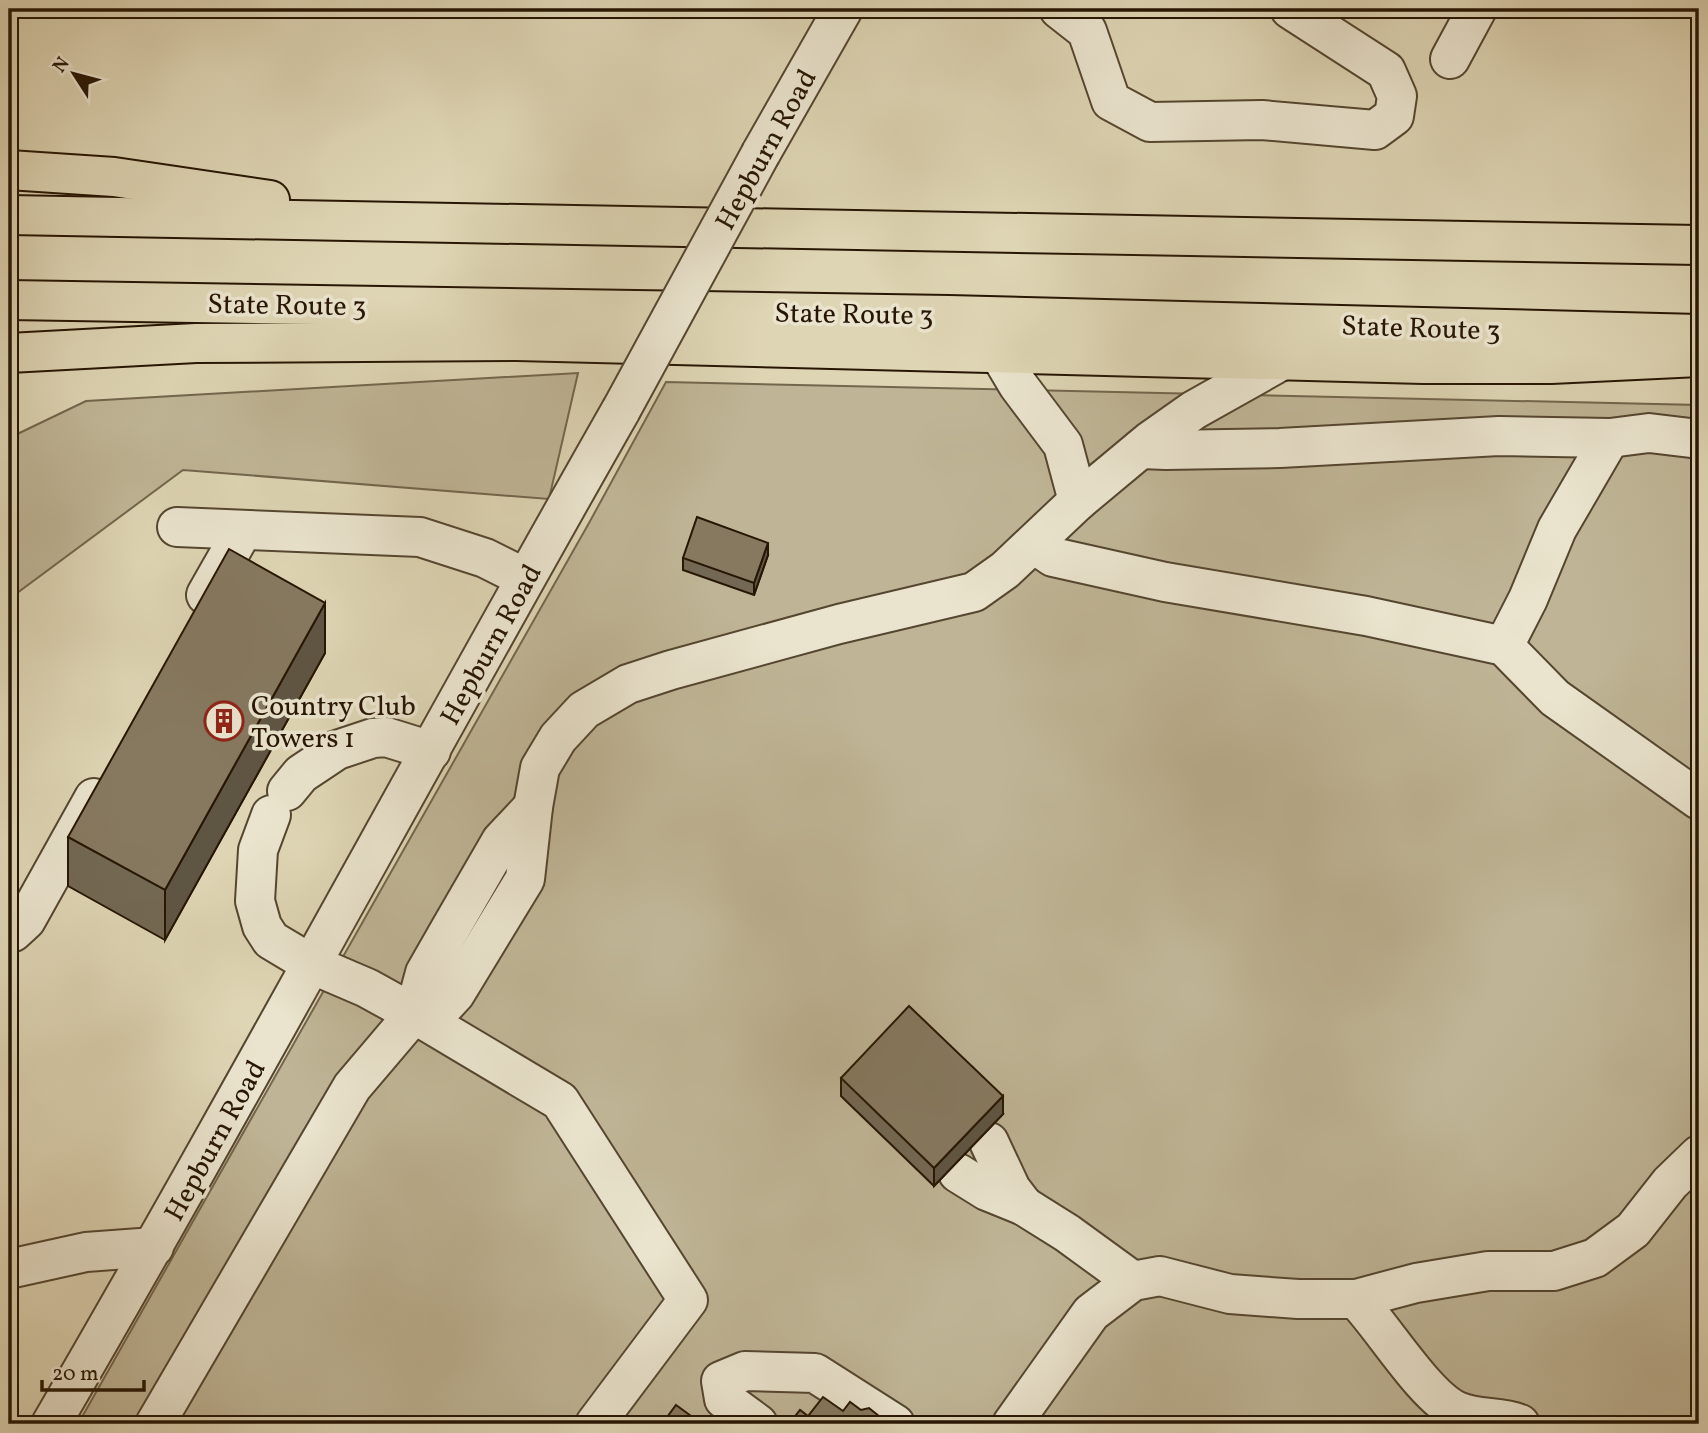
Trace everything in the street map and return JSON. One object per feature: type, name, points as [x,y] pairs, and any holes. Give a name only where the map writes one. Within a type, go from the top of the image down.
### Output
[{"type":"highway","points":[[9,170],[114,177],[428,223]]},
{"type":"highway","points":[[9,215],[1699,245]]},
{"type":"highway","name":"State Route 3","points":[[9,300],[949,315],[1699,334]]},
{"type":"highway","points":[[9,353],[196,343],[503,341],[1551,364],[1699,357]]},
{"type":"street","name":"Hepburn Road","points":[[51,1424],[154,1247],[843,9]]},
{"type":"street","points":[[1059,9],[1087,31],[1111,101],[1150,122],[1262,120],[1375,130],[1394,116],[1397,96],[1386,71],[1290,9]]},
{"type":"street","points":[[1450,59],[1477,9]]},
{"type":"street","points":[[999,353],[1018,385],[1063,445],[1078,501]]},
{"type":"street","points":[[401,1006],[442,1008],[455,994],[499,923],[525,879],[540,768],[558,738],[584,710],[628,684],[671,670],[839,624],[974,592],[1005,570],[1078,501],[1141,449],[1194,410],[1281,360]]},
{"type":"street","points":[[1227,391],[1226,410],[1230,420],[1260,448]]},
{"type":"street","points":[[1141,449],[1260,448],[1499,436],[1610,438],[1649,433],[1699,439]]},
{"type":"street","points":[[1504,646],[1528,599],[1557,529],[1610,438]]},
{"type":"street","points":[[177,527],[421,537],[485,558],[525,578]]},
{"type":"street","points":[[191,623],[243,530]]},
{"type":"street","points":[[1034,544],[1053,557],[1165,582],[1366,615],[1504,646],[1555,698],[1699,800]]},
{"type":"street","points":[[431,751],[386,737],[373,738],[337,750],[301,774],[279,803],[258,850],[255,901],[262,926],[271,940],[311,964],[368,988],[401,1006],[560,1101],[688,1300],[595,1424]]},
{"type":"street","points":[[9,932],[13,932],[26,920],[112,766]]},
{"type":"street","points":[[155,1424],[352,1087],[401,1006],[425,974],[501,841],[533,807]]},
{"type":"street","points":[[401,1006],[449,896],[487,866]]},
{"type":"street","points":[[465,904],[499,923]]},
{"type":"street","points":[[989,1142],[1011,1189],[1024,1206]]},
{"type":"street","points":[[1012,1424],[1091,1313],[1133,1281],[1160,1276],[1230,1294],[1298,1299],[1356,1299],[1452,1276],[1488,1271],[1554,1271],[1595,1258],[1633,1230],[1670,1183],[1699,1155]]},
{"type":"street","points":[[958,1173],[987,1191],[1024,1206],[1133,1281]]},
{"type":"street","points":[[9,1269],[86,1252],[154,1247]]},
{"type":"street","points":[[1356,1299],[1373,1316],[1427,1387],[1442,1402],[1455,1411],[1470,1416],[1520,1424]]},
{"type":"street","points":[[758,1424],[724,1399],[721,1381],[745,1371],[815,1373],[895,1424]]},
{"type":"shaded area","points":[[578,373],[549,499],[183,470],[9,599],[9,438],[86,401]]},
{"type":"shaded area","points":[[666,382],[1699,405],[1699,1424],[78,1424],[589,523]]},
{"type":"building","points":[[697,517],[768,543],[754,583],[683,558]]},
{"type":"building","name":"Country Club Towers 1","points":[[229,549],[325,603],[165,890],[68,837]]},
{"type":"building","points":[[909,1006],[1003,1096],[934,1168],[841,1078]]},
{"type":"building","points":[[9,1072],[16,1077],[9,1090]]},
{"type":"building","points":[[823,1397],[843,1411],[850,1402],[861,1410],[869,1408],[884,1420],[885,1424],[789,1424],[800,1410],[808,1416]]},
{"type":"building","points":[[676,1405],[702,1424],[662,1424]]},
{"type":"place","name":"Country Club Towers 1","points":[[224,721]]}]
